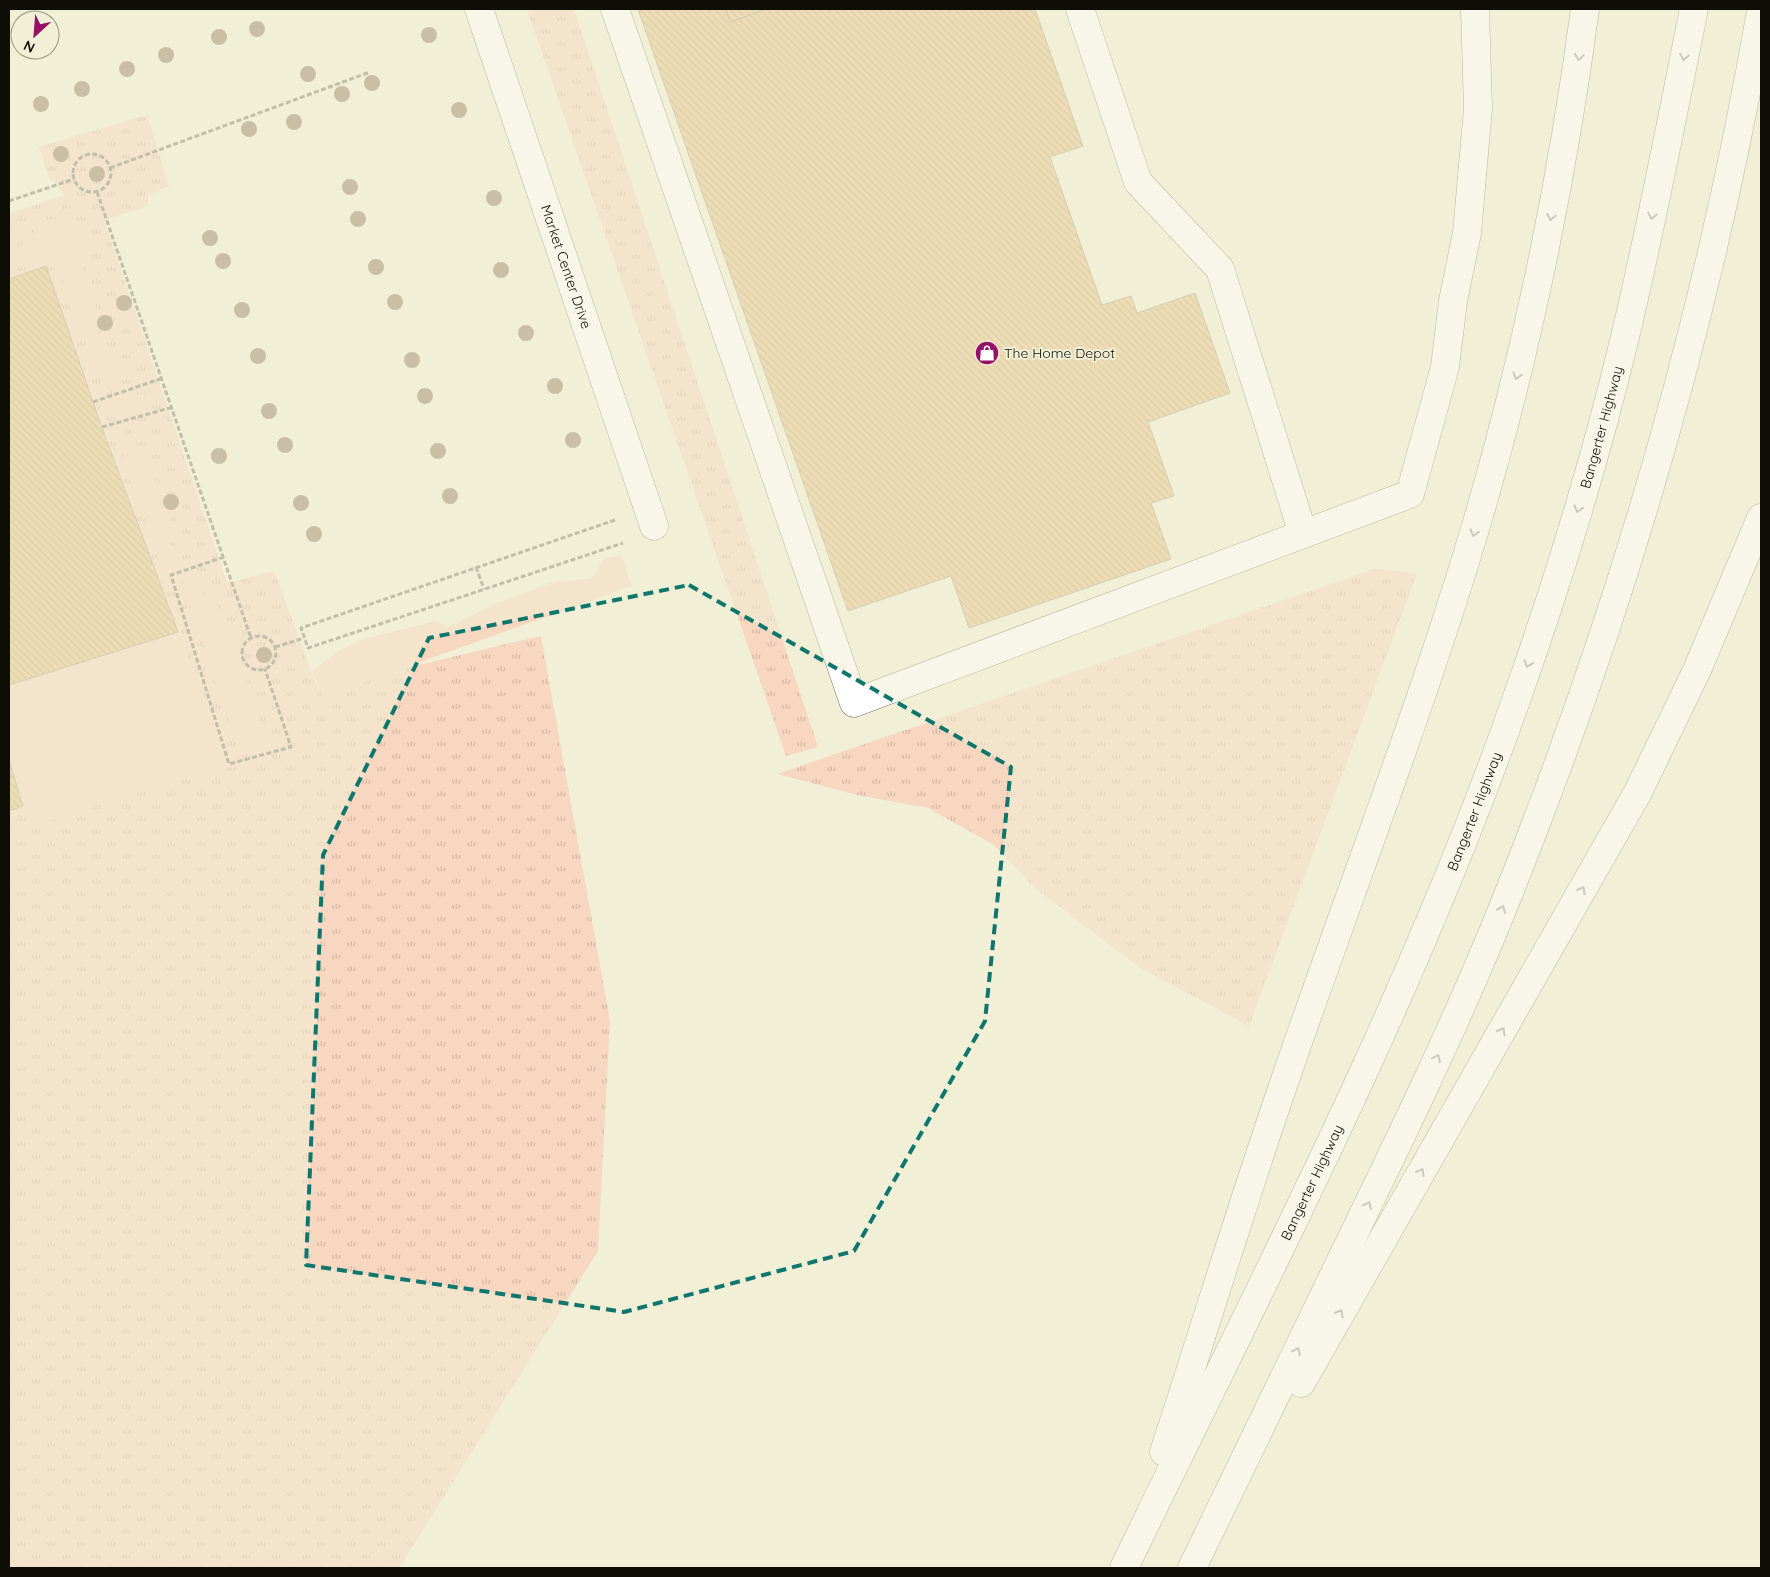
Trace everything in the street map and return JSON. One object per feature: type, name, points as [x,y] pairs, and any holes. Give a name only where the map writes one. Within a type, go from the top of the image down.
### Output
[{"type":"main road","name":"Market Center Drive","points":[[479,9],[654,526]]},
{"type":"main road","points":[[615,9],[854,703],[1410,494],[1445,367],[1453,301],[1467,233],[1478,108],[1475,9]]},
{"type":"main road","points":[[1080,9],[1138,182],[1220,268],[1303,534]]},
{"type":"main road","points":[[1128,1559],[1285,1078],[1383,809],[1478,519],[1507,416],[1544,257],[1562,165],[1585,9]]},
{"type":"main road","name":"Bangerter Highway","points":[[1128,1559],[1364,1070],[1464,836],[1513,709],[1556,580],[1595,450],[1624,341],[1650,231],[1694,9]]},
{"type":"main road","points":[[1193,1568],[1407,1125],[1455,1019],[1501,911],[1572,726],[1634,540],[1666,428],[1700,298],[1731,167],[1761,11]]},
{"type":"main road","points":[[1193,1568],[1638,792],[1696,670],[1761,518]]},
{"type":"path","points":[[110,168],[370,72]]},
{"type":"path","points":[[96,155],[102,158],[110,168],[109,180],[97,192],[80,188],[74,179],[75,165],[83,156],[96,155]]},
{"type":"path","points":[[9,201],[74,179]]},
{"type":"path","points":[[97,192],[163,378],[251,638]]},
{"type":"path","points":[[93,402],[163,378]]},
{"type":"path","points":[[102,427],[173,407]]},
{"type":"path","points":[[615,520],[302,628],[304,638],[308,648],[623,543]]},
{"type":"path","points":[[224,558],[171,575],[229,764],[291,747],[265,669]]},
{"type":"path","points":[[476,567],[484,589]]},
{"type":"path","points":[[262,636],[272,642],[275,647],[276,657],[270,666],[265,669],[259,670],[249,667],[242,657],[243,646],[251,638],[262,636]]},
{"type":"path","points":[[275,647],[304,638]]},
{"type":"highlighted area","points":[[689,585],[1011,767],[985,1021],[854,1251],[624,1312],[306,1265],[323,855],[429,638]]},
{"type":"green space","points":[[527,9],[574,9],[818,747],[786,756]]},
{"type":"green space","points":[[147,115],[169,186],[148,195],[148,206],[104,220],[227,583],[274,571],[318,689],[541,636],[610,1021],[598,1251],[399,1568],[9,1568],[9,811],[24,806],[30,826],[229,764],[178,632],[46,266],[9,278],[9,214],[65,195],[48,175],[39,147]]},
{"type":"green space","points":[[68,218],[85,229],[88,251],[80,275],[84,284],[97,294],[96,323],[98,330],[104,343],[123,360],[130,372],[101,382],[53,255],[9,270],[9,260],[45,220]]},
{"type":"green space","points":[[154,390],[160,402],[110,418],[106,406]]},
{"type":"green space","points":[[124,429],[135,453],[153,465],[161,505],[171,514],[167,542],[200,591],[218,607],[223,624],[237,641],[234,655],[247,675],[246,695],[272,746],[239,752],[182,579],[162,570],[115,432]]},
{"type":"green space","points":[[622,556],[632,586],[323,697],[312,671],[338,651],[367,638],[436,621],[449,627],[492,605],[551,583],[592,578],[605,558]]},
{"type":"green space","points":[[1375,569],[1417,573],[1249,1026],[1139,967],[1034,887],[994,845],[928,808],[857,795],[777,774]]},
{"type":"green space","points":[[178,632],[229,764],[30,826],[9,759],[9,685]]},
{"type":"building","name":"The Home Depot","points":[[638,9],[726,9],[730,22],[767,9],[1035,9],[1083,146],[1050,157],[1102,305],[1131,296],[1137,313],[1195,293],[1230,393],[1148,422],[1174,496],[1151,503],[1171,559],[969,628],[951,576],[848,611]]},
{"type":"building","points":[[726,9],[767,9],[730,22]]},
{"type":"building","points":[[46,266],[102,427],[178,632],[9,685],[9,279]]},
{"type":"building","points":[[9,760],[23,806],[9,811]]},
{"type":"place","name":"The Home Depot","points":[[987,353]]}]
